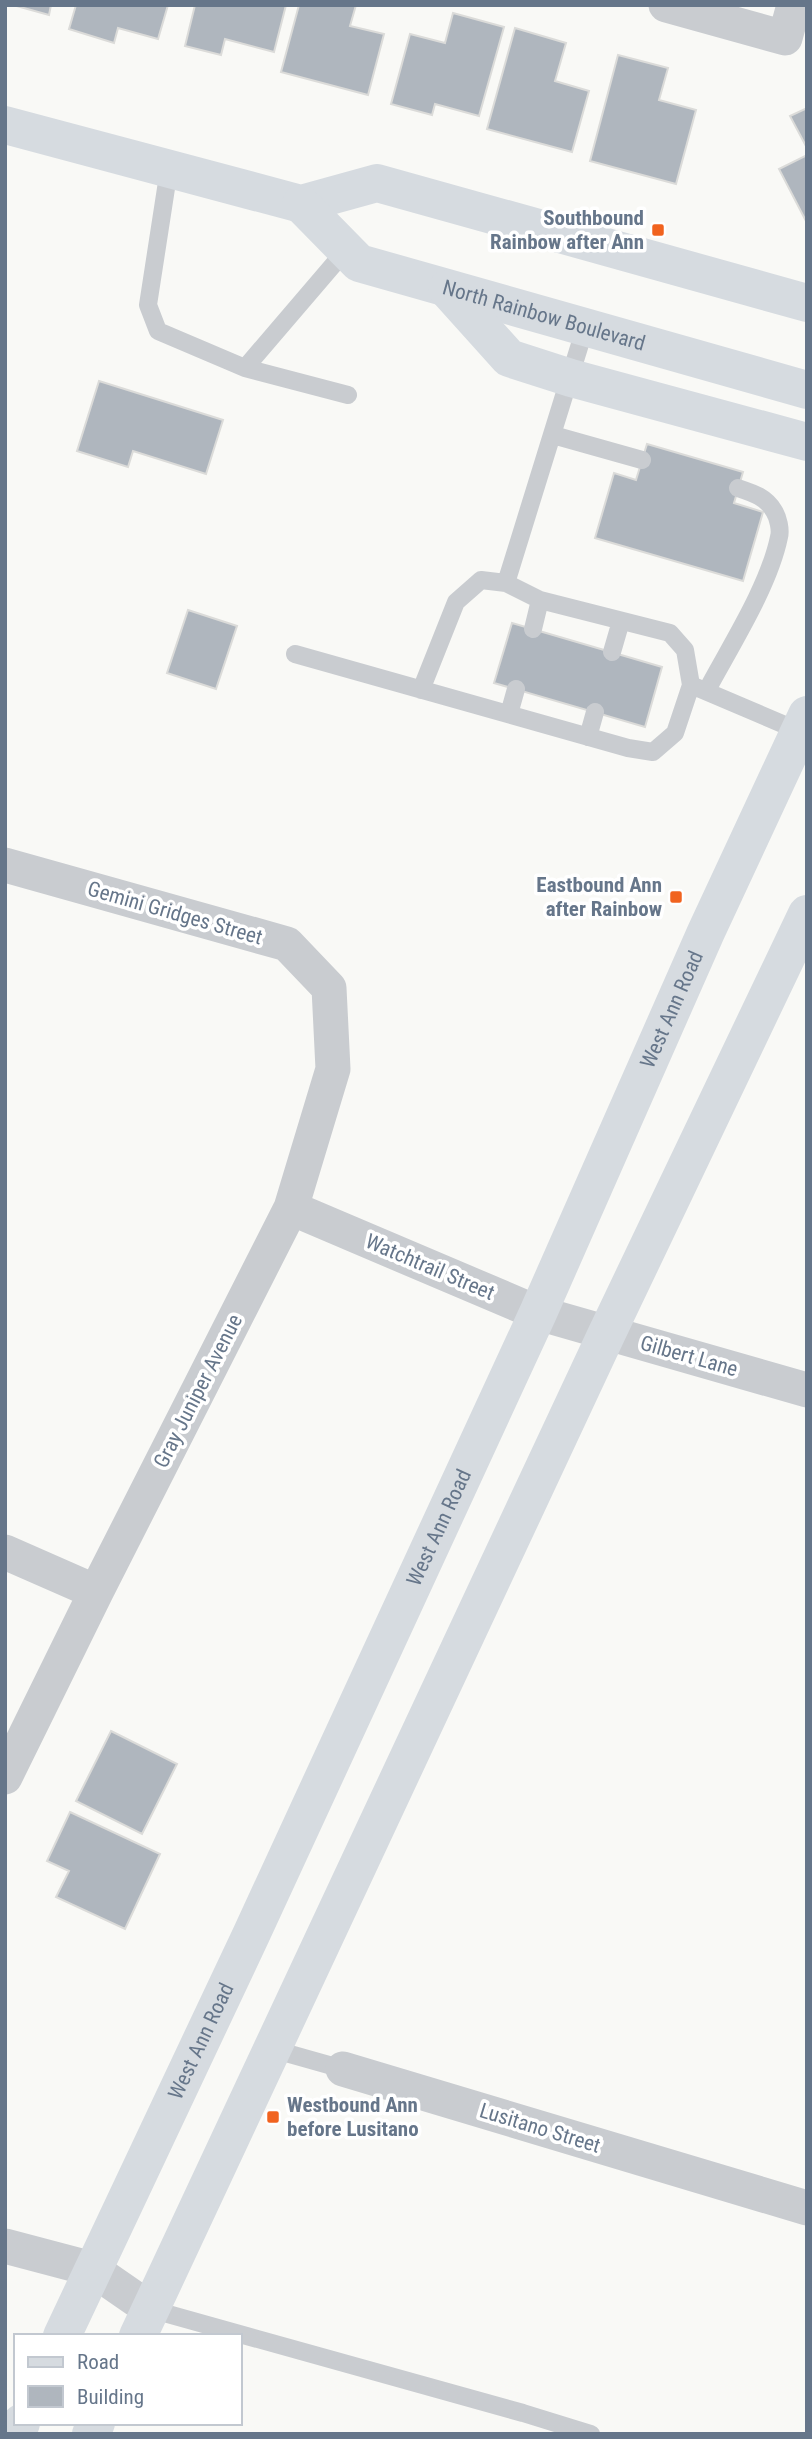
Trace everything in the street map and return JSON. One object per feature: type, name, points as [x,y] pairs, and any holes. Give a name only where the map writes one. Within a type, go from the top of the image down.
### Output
[{"type":"main road","points":[[5,125],[301,204],[377,183],[807,303]]},
{"type":"main road","name":"North Rainbow Boulevard","points":[[301,204],[359,263],[807,390]]},
{"type":"main road","points":[[447,289],[509,358],[571,378],[807,442]]},
{"type":"main road","name":"West Ann Road","points":[[63,2334],[251,1935],[554,1318],[706,932],[803,723]]},
{"type":"main road","points":[[144,2322],[607,1333],[807,914]]},
{"type":"street","points":[[666,5],[785,38],[794,5]]},
{"type":"street","name":"Gemini Gridges Street","points":[[5,865],[287,944],[329,988]]},
{"type":"street","name":"Gray Juniper Avenue","points":[[5,1777],[291,1208],[333,1069],[329,988]]},
{"type":"street","name":"Watchtrail Street","points":[[291,1208],[554,1318]]},
{"type":"street","name":"Gilbert Lane","points":[[554,1318],[807,1390]]},
{"type":"street","points":[[5,1552],[96,1592]]},
{"type":"street","name":"Lusitano Street","points":[[343,2069],[807,2208]]},
{"type":"street","points":[[5,2246],[92,2269],[144,2322]]},
{"type":"lane","points":[[169,169],[148,305],[158,331],[245,368],[348,395]]},
{"type":"lane","points":[[245,368],[346,250]]},
{"type":"lane","points":[[506,583],[585,328]]},
{"type":"lane","points":[[553,435],[642,460]]},
{"type":"lane","points":[[295,654],[628,748],[653,752],[674,733],[757,595],[771,564],[780,534],[776,512],[762,496],[738,488]]},
{"type":"lane","points":[[421,690],[456,602],[481,580],[506,583],[540,600],[670,633],[685,650],[699,688]]},
{"type":"lane","points":[[533,629],[540,600]]},
{"type":"lane","points":[[612,652],[621,621]]},
{"type":"lane","points":[[699,688],[803,723]]},
{"type":"lane","points":[[509,715],[516,689]]},
{"type":"lane","points":[[588,737],[595,712]]},
{"type":"lane","name":"Lusitano Street","points":[[272,2049],[343,2069]]},
{"type":"lane","points":[[144,2322],[194,2334]]},
{"type":"lane","points":[[242,2346],[523,2413],[591,2434]]},
{"type":"building","points":[[13,5],[51,5],[49,15]]},
{"type":"building","points":[[76,5],[168,5],[158,39],[118,28],[114,43],[69,29]]},
{"type":"building","points":[[195,5],[286,5],[274,52],[225,39],[221,55],[185,46]]},
{"type":"building","points":[[299,5],[356,5],[350,26],[384,34],[368,95],[281,72]]},
{"type":"building","points":[[453,13],[504,27],[479,116],[435,104],[432,115],[391,104],[410,34],[445,43]]},
{"type":"building","points":[[515,28],[566,43],[555,81],[589,91],[572,152],[487,129]]},
{"type":"building","points":[[618,55],[668,68],[659,100],[696,110],[676,184],[590,161]]},
{"type":"building","points":[[807,108],[807,148],[790,116]]},
{"type":"building","points":[[807,155],[807,223],[779,169]]},
{"type":"building","points":[[99,381],[223,420],[206,474],[133,451],[128,467],[77,451]]},
{"type":"building","points":[[647,444],[743,472],[734,503],[763,512],[743,581],[595,538],[614,473],[636,480]]},
{"type":"building","points":[[188,610],[237,626],[216,689],[167,673]]},
{"type":"building","points":[[512,623],[662,667],[645,727],[494,683]]},
{"type":"building","points":[[111,1731],[177,1764],[142,1834],[76,1801]]},
{"type":"building","points":[[70,1812],[160,1854],[125,1929],[56,1897],[69,1871],[47,1861]]},
{"type":"place","name":"Southbound Rainbow after Ann","points":[[658,230]]},
{"type":"place","name":"Eastbound Ann after Rainbow","points":[[676,897]]},
{"type":"place","name":"Westbound Ann before Lusitano","points":[[273,2117]]}]
